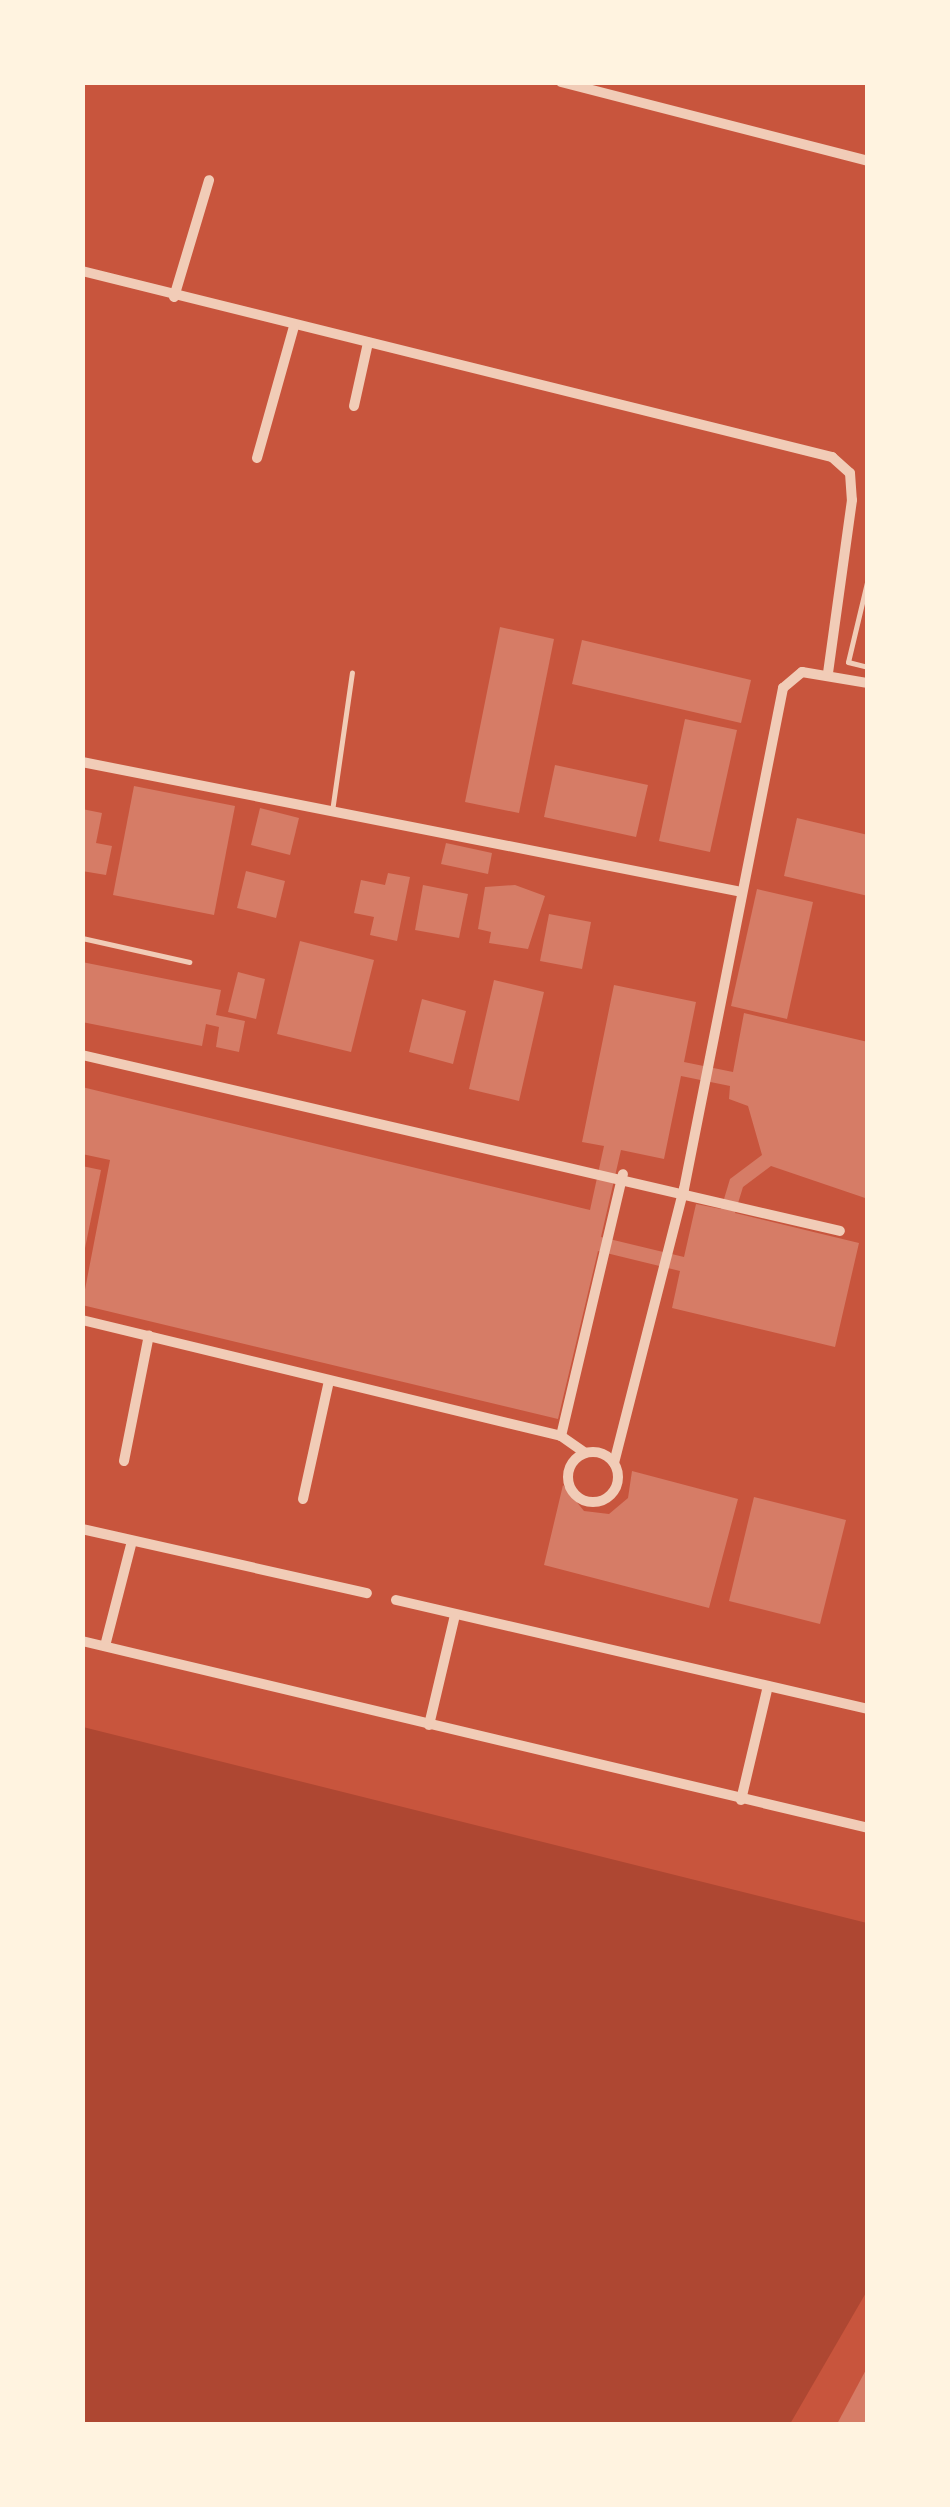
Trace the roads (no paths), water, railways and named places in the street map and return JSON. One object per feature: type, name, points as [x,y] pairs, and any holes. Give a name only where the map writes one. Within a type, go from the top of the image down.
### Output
[{"type":"street","points":[[561,82],[868,161]]},
{"type":"street","points":[[174,296],[209,180]]},
{"type":"street","points":[[82,271],[832,456],[850,474],[852,500],[828,672]]},
{"type":"street","points":[[257,458],[294,326]]},
{"type":"street","points":[[354,406],[368,343]]},
{"type":"street","points":[[586,1453],[568,1478],[588,1502],[616,1488],[614,1463],[684,1189],[737,891],[783,688],[802,672],[828,672],[868,683]]},
{"type":"street","points":[[82,762],[737,891]]},
{"type":"street","points":[[82,1054],[624,1174],[840,1231]]},
{"type":"street","points":[[561,1436],[624,1174]]},
{"type":"street","points":[[82,1320],[561,1436],[586,1453],[614,1463]]},
{"type":"street","points":[[124,1461],[150,1335]]},
{"type":"street","points":[[303,1500],[329,1382]]},
{"type":"street","points":[[82,1530],[368,1593]]},
{"type":"street","points":[[105,1646],[132,1541]]},
{"type":"street","points":[[396,1600],[868,1709]]},
{"type":"street","points":[[429,1726],[456,1615]]},
{"type":"street","points":[[82,1641],[868,1828]]},
{"type":"street","points":[[741,1800],[768,1686]]},
{"type":"lane","points":[[868,578],[848,662],[868,667]]},
{"type":"lane","points":[[332,811],[352,672]]},
{"type":"lane","points":[[82,938],[189,962]]}]
